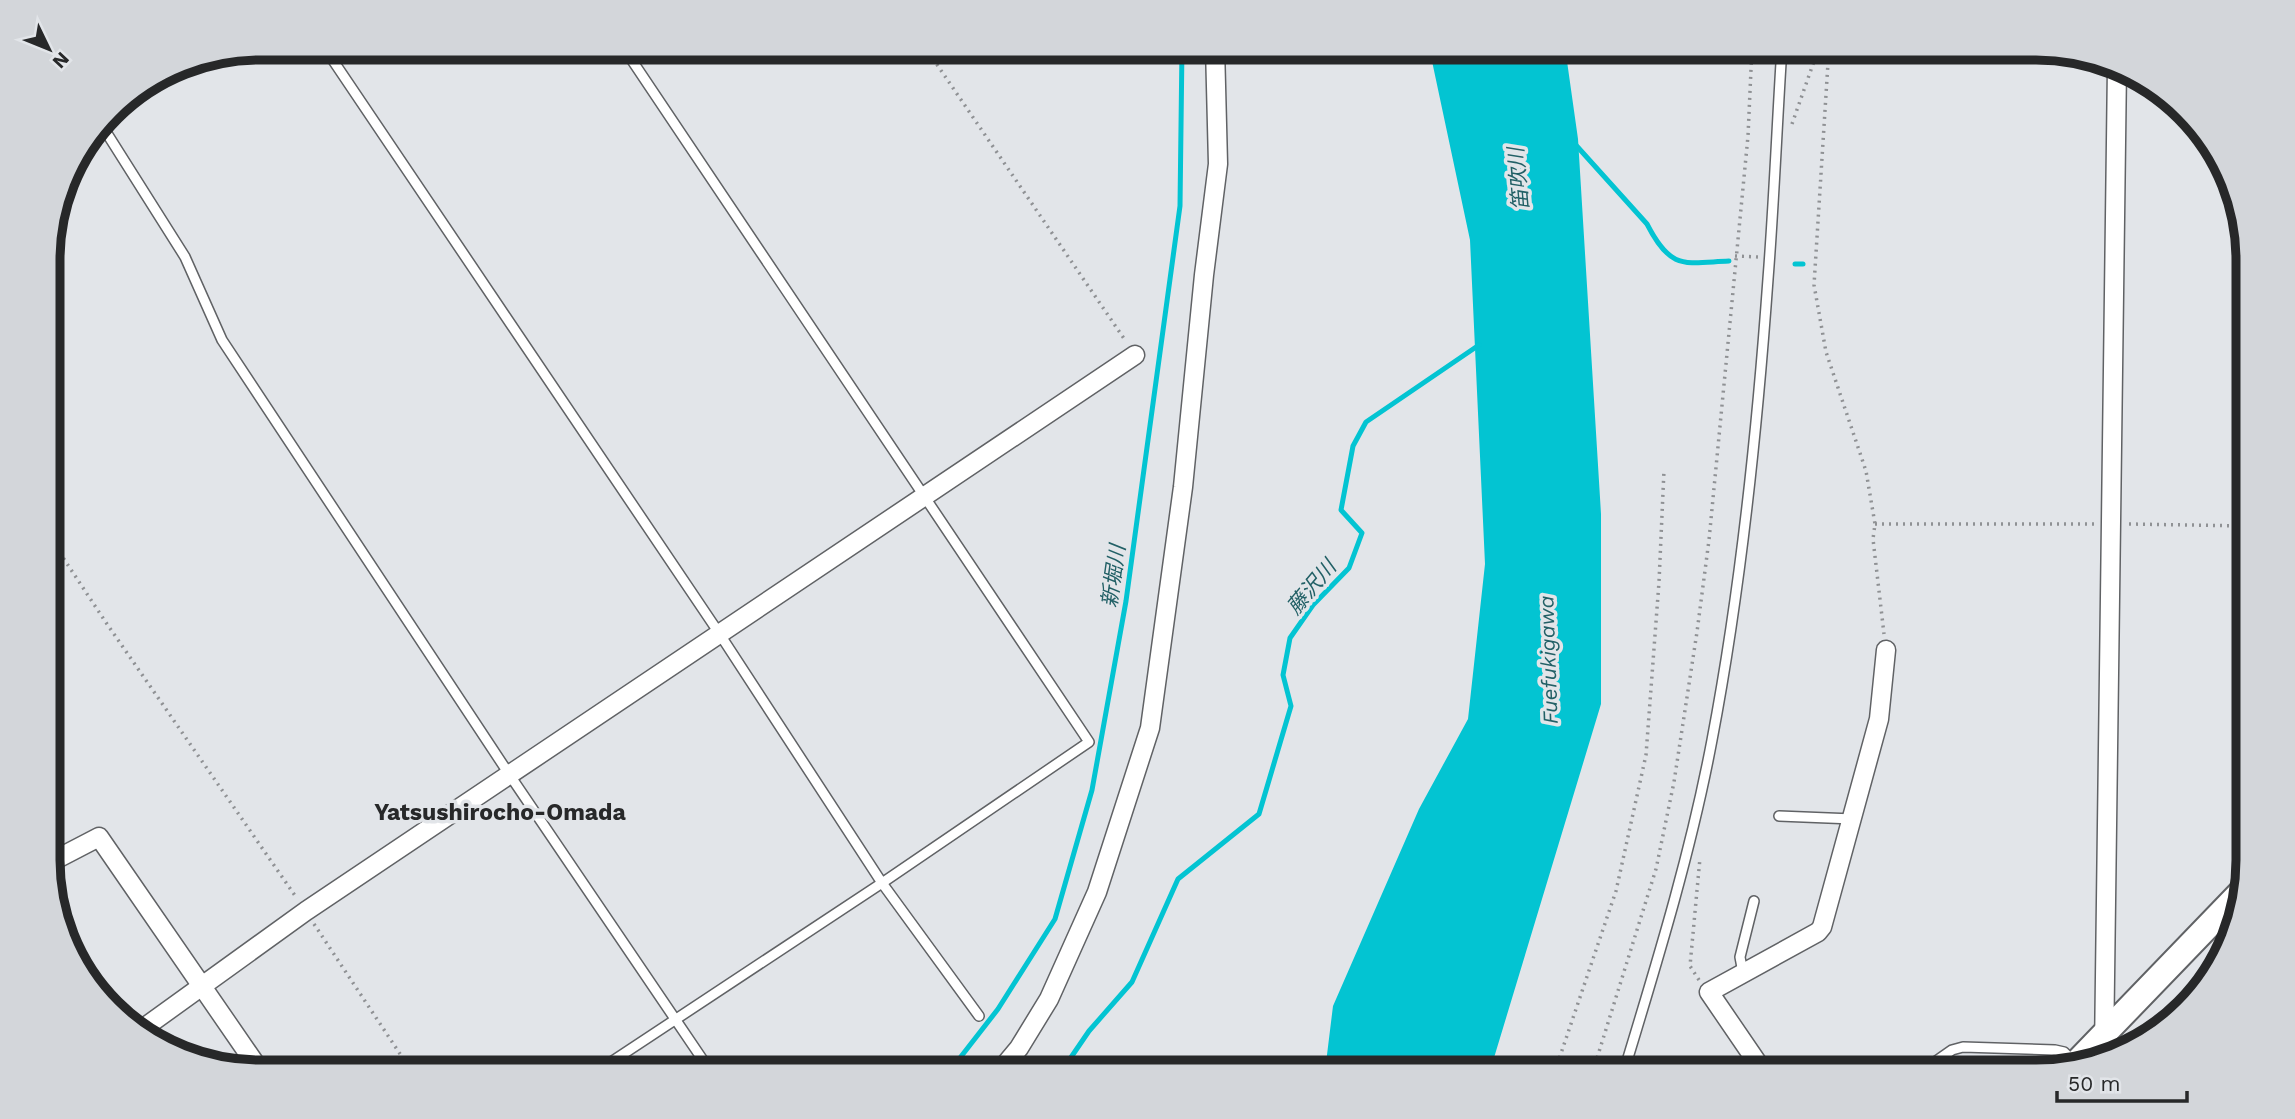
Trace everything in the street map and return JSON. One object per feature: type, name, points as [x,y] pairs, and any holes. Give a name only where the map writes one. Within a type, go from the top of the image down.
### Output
[{"type":"main road","points":[[2104,1043],[2231,903]]},
{"type":"street","points":[[1009,1060],[1049,999],[1097,891],[1150,728],[1183,487],[1218,164],[1215,59]]},
{"type":"street","points":[[2104,1043],[2117,77]]},
{"type":"street","points":[[148,1025],[306,911],[1135,355]]},
{"type":"street","points":[[1755,1059],[1710,992],[1818,932],[1822,927],[1879,719],[1886,650]]},
{"type":"street","points":[[59,858],[99,837],[253,1059]]},
{"type":"lane","points":[[332,59],[719,633],[883,883],[979,1016]]},
{"type":"lane","points":[[614,1060],[883,883],[1088,742],[631,59]]},
{"type":"lane","points":[[1627,1059],[1693,830],[1730,635],[1752,471],[1769,267],[1781,59]]},
{"type":"lane","points":[[106,132],[185,257],[222,340],[509,774],[703,1060]]},
{"type":"lane","points":[[1779,816],[1853,819]]},
{"type":"lane","points":[[1743,973],[1740,957],[1754,901]]},
{"type":"lane","points":[[1939,1059],[1952,1050],[1963,1047],[2054,1050],[2070,1057]]},
{"type":"path","points":[[933,59],[1135,355]]},
{"type":"path","points":[[1597,1059],[1656,869],[1674,782],[1709,540],[1734,256],[1748,136],[1751,59]]},
{"type":"path","points":[[1775,147],[1788,135],[1815,59]]},
{"type":"path","points":[[1828,59],[1814,285],[1826,352],[1866,471],[1875,524],[1875,552],[1886,650]]},
{"type":"path","points":[[1734,256],[1764,257]]},
{"type":"path","points":[[1559,1059],[1616,891],[1646,755],[1664,470]]},
{"type":"path","points":[[1875,524],[2236,526]]},
{"type":"path","points":[[60,552],[306,911],[404,1060]]},
{"type":"path","points":[[1693,830],[1700,845],[1698,901],[1690,966],[1696,976]]},
{"type":"water","points":[[1432,59],[1567,59],[1578,139],[1601,514],[1601,704],[1494,1059],[1326,1059],[1333,1006],[1419,809],[1468,719],[1485,564],[1470,240]]},
{"type":"waterway","name":"新堀川","points":[[959,1060],[998,1009],[1055,919],[1092,790],[1126,601],[1180,206],[1182,59]]},
{"type":"waterway","points":[[1574,143],[1647,224],[1664,250],[1672,257],[1690,263],[1729,261]]},
{"type":"waterway","points":[[1795,264],[1803,264]]},
{"type":"waterway","name":"藤沢川","points":[[1070,1060],[1089,1031],[1132,982],[1178,879],[1259,814],[1291,706],[1283,675],[1290,638],[1313,605],[1349,568],[1362,533],[1341,510],[1353,446],[1366,422],[1479,345]]},
{"type":"district","name":"Yatsushirocho-Omada","points":[[500,812]]},
{"type":"water label","name":"笛吹川","points":[[1518,179]]},
{"type":"water label","name":"Fuefukigawa","points":[[1548,660]]}]
